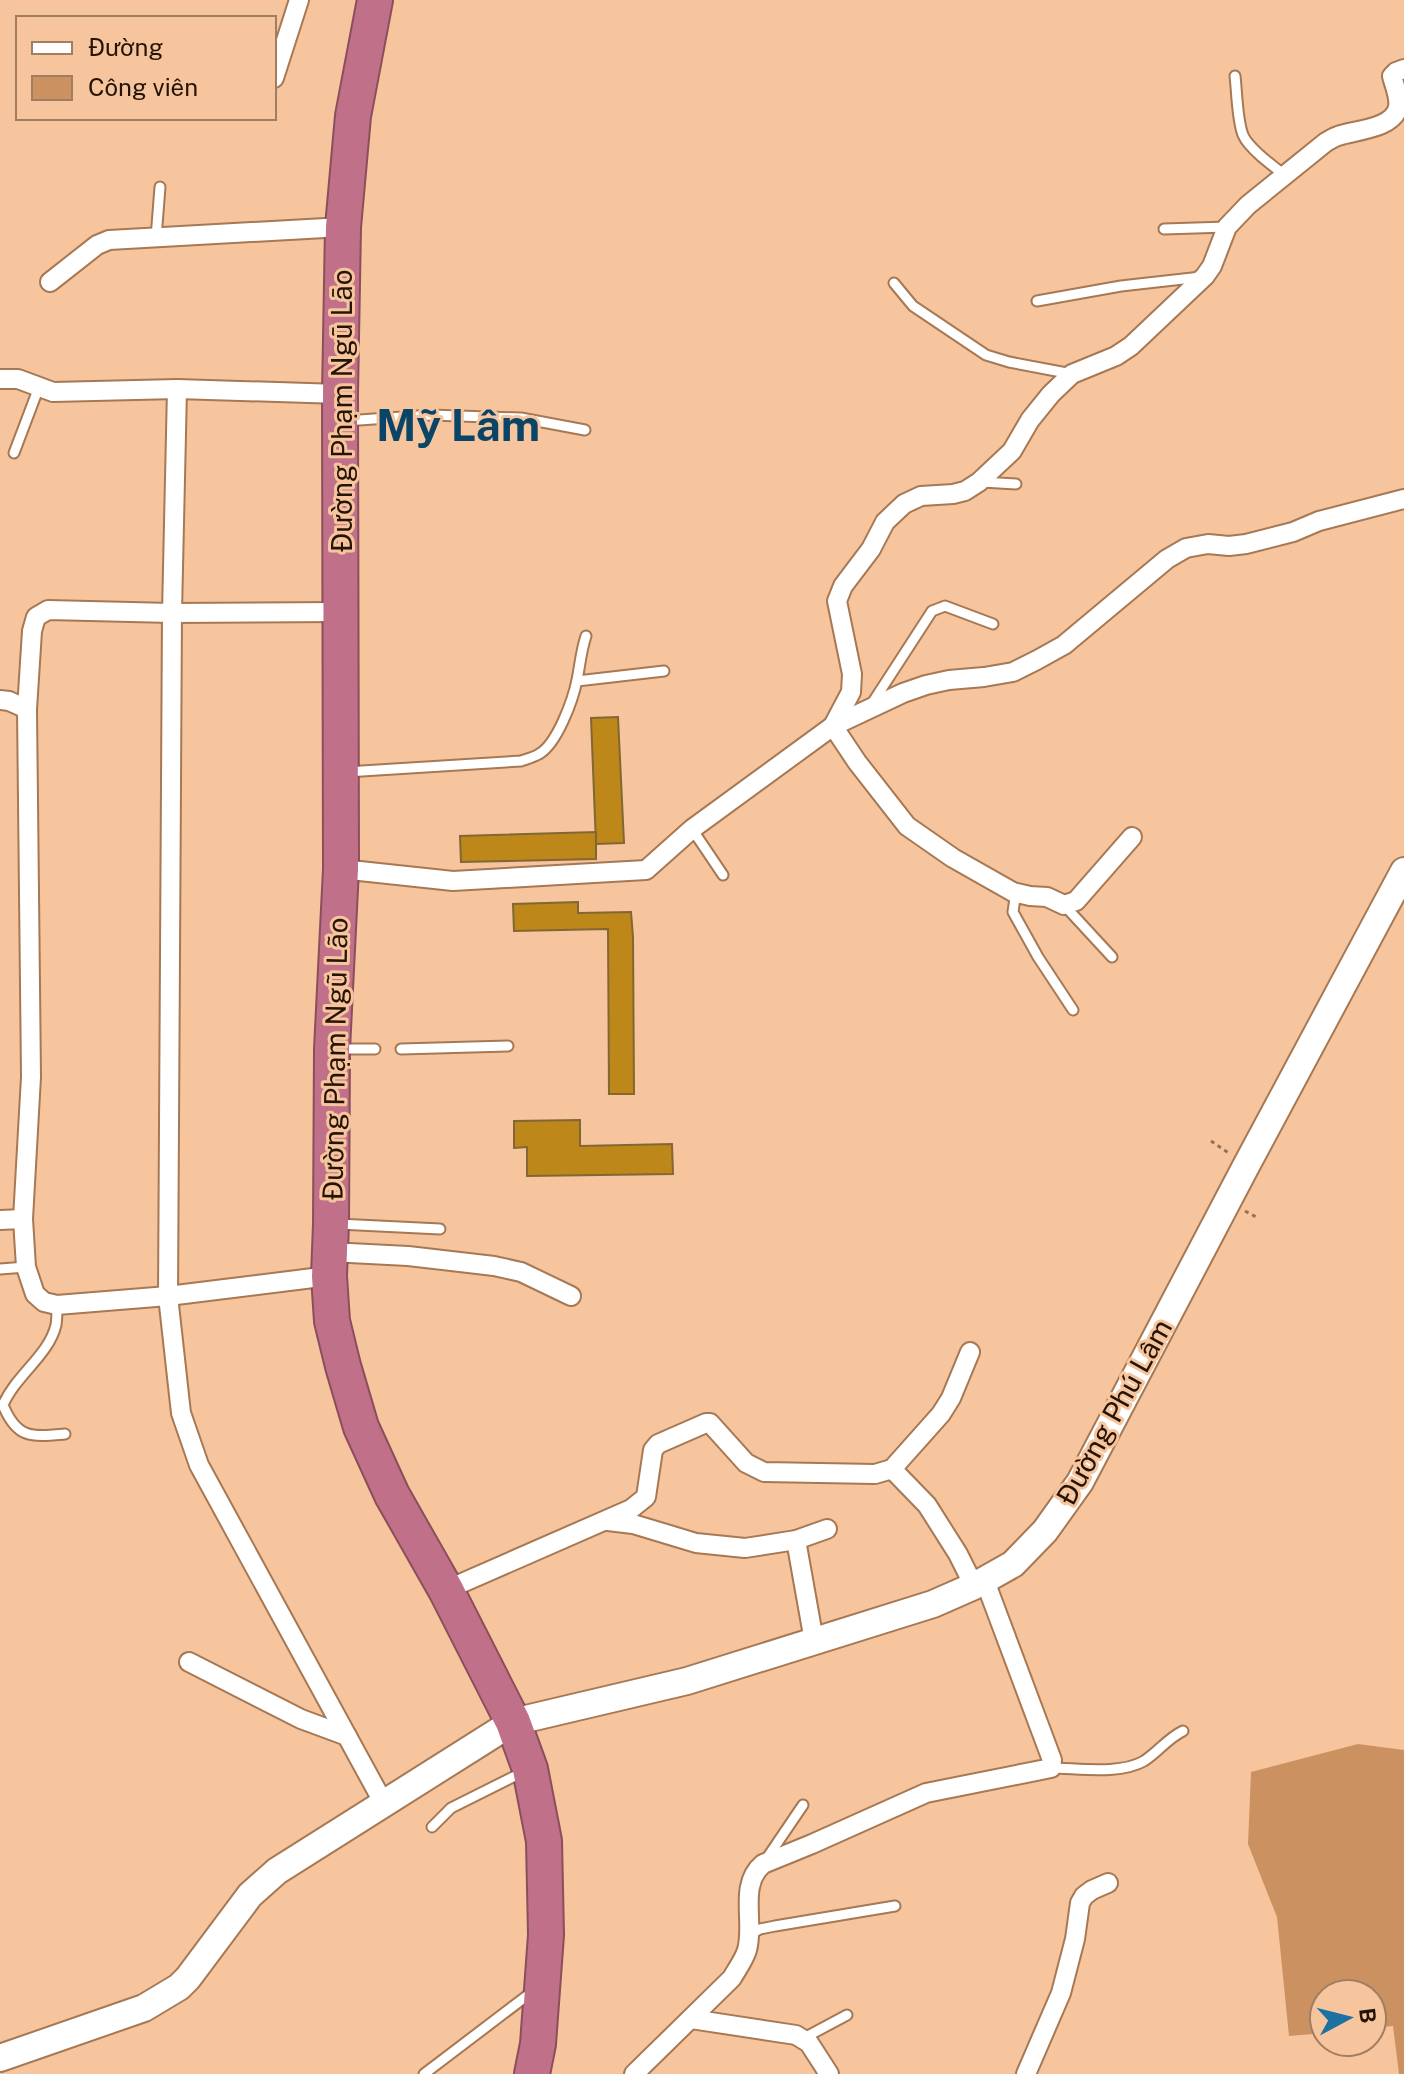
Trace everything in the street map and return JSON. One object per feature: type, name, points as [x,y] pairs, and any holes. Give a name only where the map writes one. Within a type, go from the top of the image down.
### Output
[{"type":"highway","name":"Đường Phạm Ngũ Lão","points":[[375,0],[353,116],[343,227],[341,869],[332,1049],[332,1321],[361,1427],[392,1495],[446,1590],[513,1722],[530,1769],[544,1841],[546,1935],[538,2044],[532,2074]]},
{"type":"main road","name":"Đường Phú Lâm","points":[[0,2058],[144,2008],[179,1987],[250,1895],[277,1871],[513,1722],[687,1681],[933,1604],[1013,1564],[1045,1531],[1080,1482],[1404,871]]},
{"type":"street","points":[[276,72],[299,0]]},
{"type":"street","points":[[833,726],[851,692],[852,674],[837,601],[843,586],[871,549],[885,522],[904,504],[921,496],[953,494],[979,482],[1012,451],[1030,420],[1072,374],[1116,356],[1131,346],[1205,276],[1227,227],[1248,205],[1326,142],[1379,126],[1394,115],[1401,99],[1392,76],[1404,69]]},
{"type":"street","points":[[50,282],[97,245],[109,240],[343,227]]},
{"type":"street","points":[[0,379],[18,379],[53,392],[177,389],[341,408]]},
{"type":"street","points":[[177,389],[172,613],[168,1296],[181,1413],[199,1465],[383,1802]]},
{"type":"street","points":[[341,869],[453,881],[646,870],[692,829],[833,726],[926,685],[1013,672],[1037,660],[1064,645],[1167,559],[1186,548],[1208,544],[1246,544],[1404,499]]},
{"type":"street","points":[[340,612],[48,610],[36,617],[32,631],[27,709],[31,1077],[23,1219],[26,1267],[35,1294],[44,1302],[57,1305],[168,1296],[330,1251],[494,1266],[521,1272],[571,1296]]},
{"type":"street","points":[[0,700],[27,709]]},
{"type":"street","points":[[833,726],[907,826],[953,858],[1013,892],[1047,897],[1064,905],[1076,901],[1132,837]]},
{"type":"street","points":[[0,1220],[23,1219]]},
{"type":"street","points":[[446,1590],[631,1509],[646,1497],[653,1450],[658,1444],[706,1423],[710,1423],[746,1463],[764,1472],[875,1474],[892,1469],[941,1414],[970,1352]]},
{"type":"street","points":[[634,2074],[732,1978],[747,1950],[749,1886],[756,1869],[926,1793],[1051,1768],[1052,1760],[979,1583],[927,1505],[892,1469]]},
{"type":"street","points":[[605,1521],[633,1524],[696,1543],[745,1548],[796,1540],[827,1529]]},
{"type":"street","points":[[796,1540],[814,1641]]},
{"type":"street","points":[[189,1662],[301,1719],[347,1736]]},
{"type":"street","points":[[1026,2074],[1061,1993],[1075,1939],[1080,1903],[1092,1890],[1108,1883]]},
{"type":"street","points":[[691,2019],[804,2038],[829,2074]]},
{"type":"lane","points":[[1235,76],[1242,133],[1248,143],[1286,176]]},
{"type":"lane","points":[[156,238],[160,187]]},
{"type":"lane","points":[[1164,229],[1227,227]]},
{"type":"lane","points":[[1037,301],[1121,286],[1205,276]]},
{"type":"lane","points":[[894,283],[913,306],[986,355],[1072,374]]},
{"type":"lane","points":[[14,453],[39,387]]},
{"type":"lane","points":[[341,408],[521,418],[585,430]]},
{"type":"lane","points":[[979,482],[1016,484]]},
{"type":"lane","points":[[867,711],[932,611],[945,606],[993,624]]},
{"type":"lane","points":[[339,773],[521,761],[541,753],[555,736],[571,700],[586,636]]},
{"type":"lane","points":[[577,681],[664,671]]},
{"type":"lane","points":[[692,829],[723,875]]},
{"type":"lane","points":[[1020,894],[1015,898],[1013,912],[1073,1010]]},
{"type":"lane","points":[[1064,905],[1112,957]]},
{"type":"lane","points":[[401,1049],[508,1046]]},
{"type":"lane","points":[[332,1049],[375,1049]]},
{"type":"lane","points":[[330,1251],[440,1229]]},
{"type":"lane","points":[[0,1269],[26,1267]]},
{"type":"lane","points":[[57,1305],[56,1325],[48,1344],[13,1386],[3,1405],[17,1430],[30,1435],[65,1434]]},
{"type":"lane","points":[[1051,1768],[1106,1769],[1143,1762],[1183,1731]]},
{"type":"lane","points":[[432,1827],[451,1808],[530,1769]]},
{"type":"lane","points":[[763,1864],[803,1805]]},
{"type":"lane","points":[[749,1935],[775,1926],[895,1906]]},
{"type":"lane","points":[[424,2074],[544,1983]]},
{"type":"lane","points":[[804,2038],[847,2015]]},
{"type":"green space","points":[[1358,1744],[1404,1750],[1404,2074],[1399,2074],[1393,2026],[1388,2026],[1388,1978],[1308,1978],[1308,2034],[1289,2036],[1277,1917],[1248,1844],[1251,1772]]},
{"type":"building","points":[[618,717],[624,843],[596,844],[591,718]]},
{"type":"building","points":[[596,832],[596,859],[461,862],[460,836]]},
{"type":"building","points":[[578,902],[578,913],[631,912],[634,1094],[609,1094],[608,929],[514,931],[513,904]]},
{"type":"building","points":[[580,1120],[580,1146],[672,1144],[673,1174],[527,1176],[527,1147],[514,1148],[514,1121]]},
{"type":"district","name":"Mỹ Lâm","points":[[458,426]]}]
